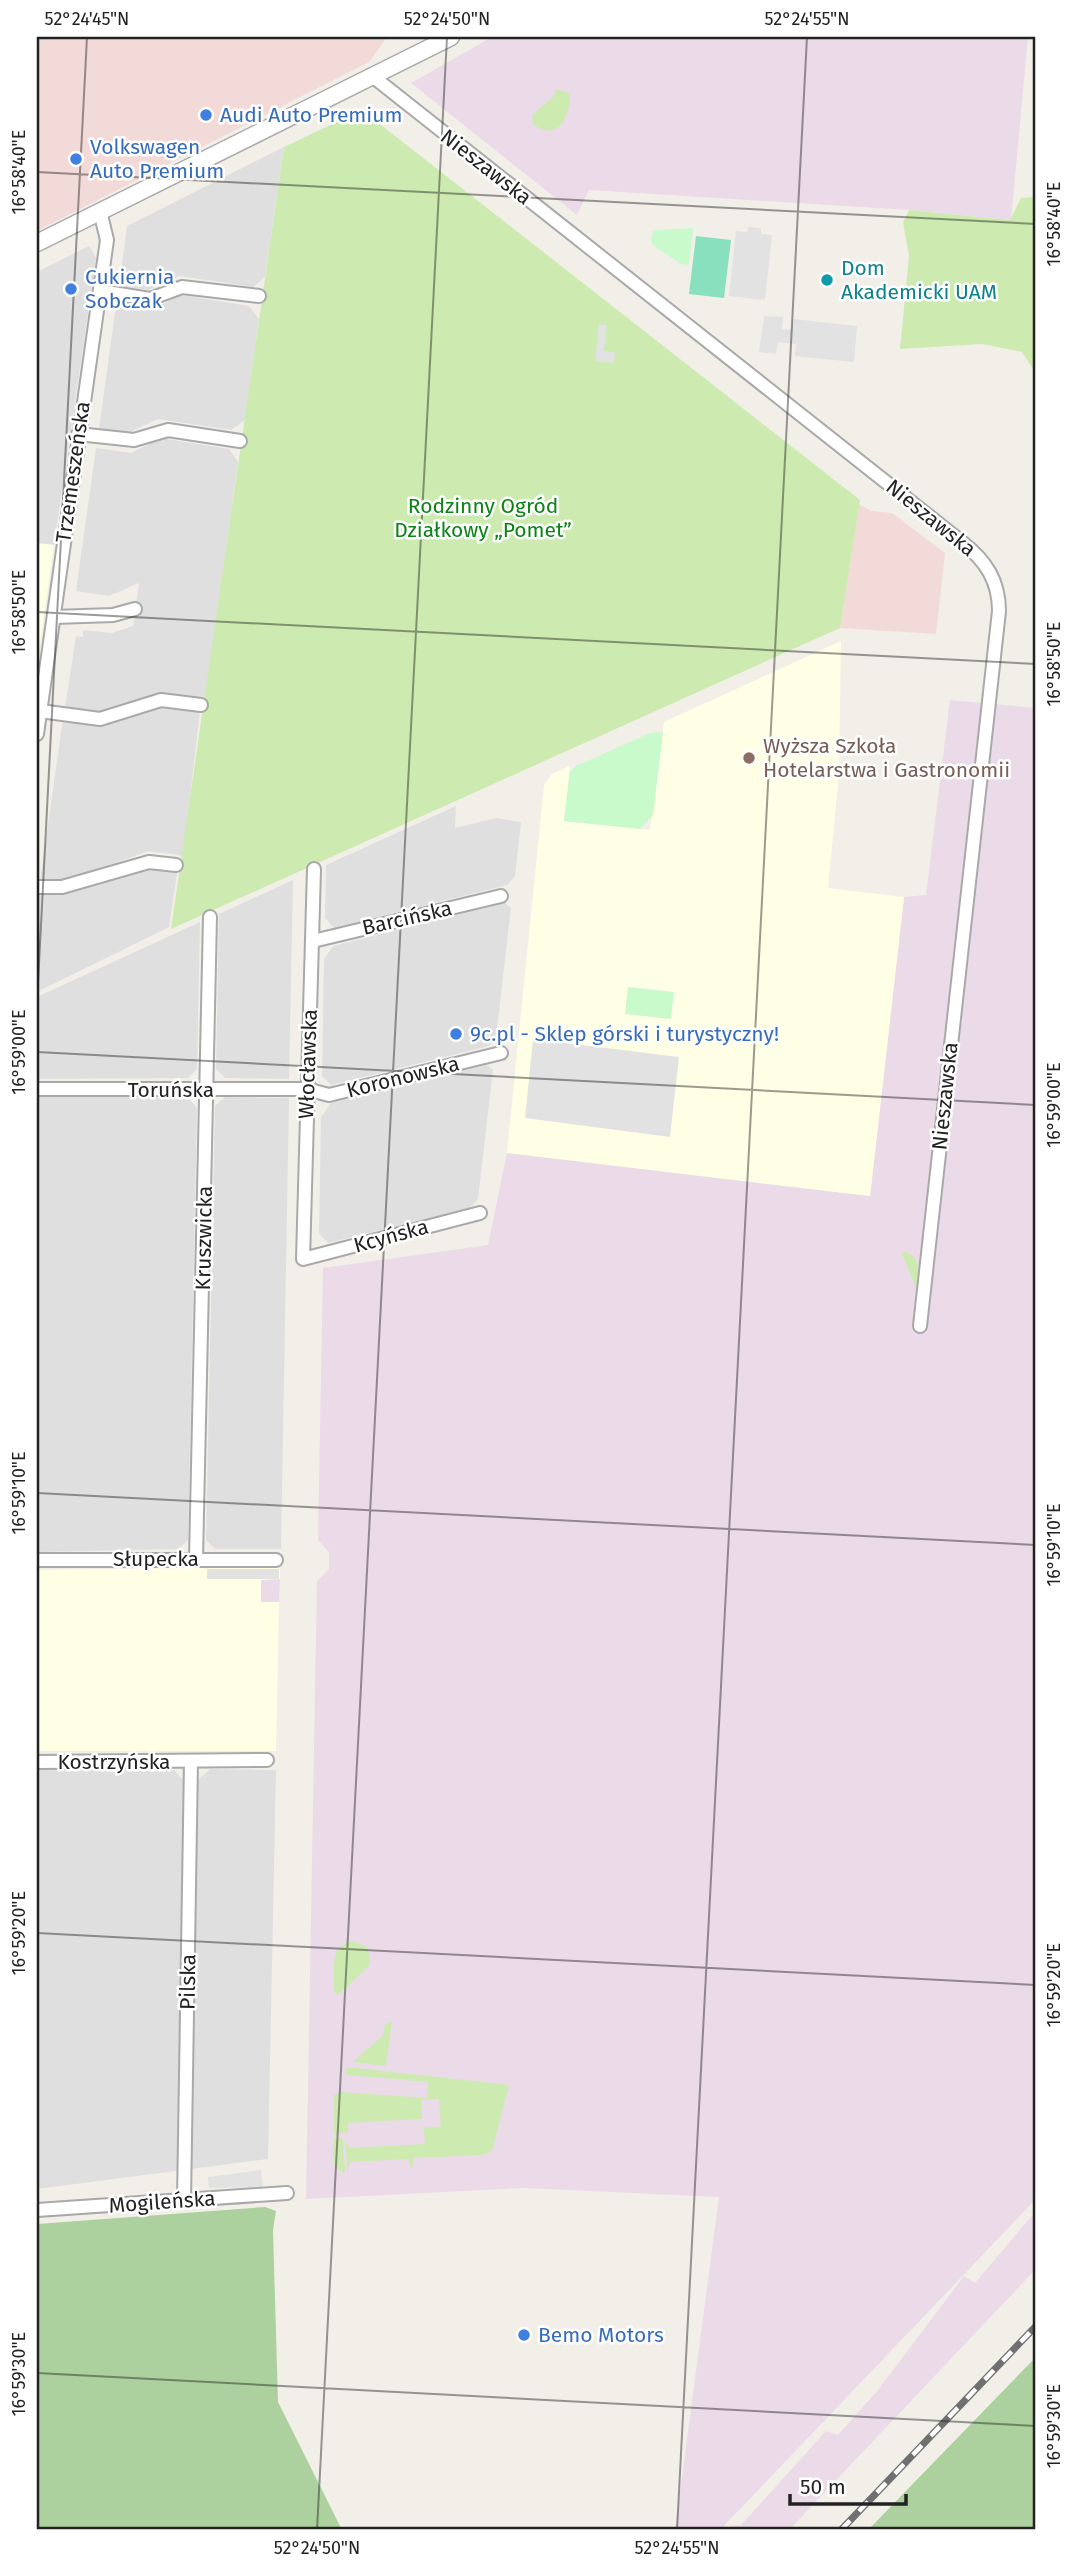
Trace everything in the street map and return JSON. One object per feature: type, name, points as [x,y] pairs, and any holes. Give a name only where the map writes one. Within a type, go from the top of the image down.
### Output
[{"type":"street","points":[[37,243],[450,37]]},
{"type":"street","name":"Nieszawska","points":[[371,75],[943,526],[975,553],[990,572],[997,589],[999,611],[920,1326]]},
{"type":"street","name":"Trzemeszeńska","points":[[37,734],[107,240],[100,211]]},
{"type":"street","points":[[100,290],[150,299],[181,287],[259,296]]},
{"type":"street","points":[[78,434],[134,440],[168,430],[240,441]]},
{"type":"street","points":[[54,617],[113,615],[135,609]]},
{"type":"street","points":[[40,711],[100,719],[161,700],[201,705]]},
{"type":"street","points":[[37,887],[62,887],[149,862],[176,865]]},
{"type":"street","name":"Włocławska","points":[[303,1259],[314,869]]},
{"type":"street","name":"Barcińska","points":[[313,941],[501,896]]},
{"type":"street","name":"Kruszwicka","points":[[196,1559],[210,918]]},
{"type":"street","name":"Koronowska","points":[[306,1089],[330,1095],[501,1052]]},
{"type":"street","name":"Toruńska","points":[[37,1089],[306,1089]]},
{"type":"street","name":"Kcyńska","points":[[303,1259],[480,1213]]},
{"type":"street","name":"Słupecka","points":[[37,1560],[276,1560]]},
{"type":"street","name":"Kostrzyńska","points":[[37,1762],[267,1760]]},
{"type":"street","name":"Pilska","points":[[184,2201],[191,1762]]},
{"type":"street","name":"Mogileńska","points":[[37,2210],[287,2193]]},
{"type":"shaded area","points":[[40,37],[387,37],[369,62],[37,231],[37,61]]},
{"type":"shaded area","points":[[492,37],[1028,37],[1011,220],[909,210],[589,190],[577,215],[411,83]]},
{"type":"shaded area","points":[[284,147],[265,277],[253,287],[179,276],[148,290],[119,286],[127,226]]},
{"type":"shaded area","points":[[748,227],[761,228],[761,234],[772,235],[765,300],[729,296],[736,231],[747,232]]},
{"type":"shaded area","points":[[89,246],[96,258],[54,545],[37,543],[37,272]]},
{"type":"shaded area","points":[[181,295],[249,306],[259,319],[245,420],[231,430],[158,419],[128,433],[99,429],[116,305],[151,310]]},
{"type":"shaded area","points":[[764,316],[783,317],[782,329],[791,330],[793,319],[857,326],[854,362],[795,356],[796,344],[778,342],[776,354],[759,352]]},
{"type":"shaded area","points":[[599,324],[607,325],[604,351],[615,352],[614,363],[595,361]]},
{"type":"shaded area","points":[[161,438],[229,449],[238,462],[206,700],[159,692],[100,713],[65,708],[76,636],[83,637],[83,630],[112,633],[133,626],[139,583],[109,596],[76,591],[96,448],[131,453]]},
{"type":"shaded area","points":[[859,504],[871,511],[892,513],[945,553],[936,634],[840,628]]},
{"type":"shaded area","points":[[37,543],[54,545],[37,666]]},
{"type":"shaded area","points":[[841,641],[839,774],[828,888],[904,897],[870,1196],[507,1153],[544,785],[552,774],[570,766],[564,821],[650,830],[664,722]]},
{"type":"shaded area","points":[[950,700],[1036,708],[1036,2199],[720,2530],[675,2530],[719,2197],[524,2188],[306,2199],[317,1581],[329,1569],[329,1552],[318,1540],[323,1268],[488,1245],[507,1153],[870,1196],[904,897],[926,895]]},
{"type":"shaded area","points":[[161,704],[200,710],[183,858],[179,855],[148,851],[59,884],[40,881],[63,719],[101,725]]},
{"type":"shaded area","points":[[456,806],[455,828],[496,818],[521,822],[515,876],[507,885],[334,928],[325,918],[326,865]]},
{"type":"shaded area","points":[[149,863],[178,867],[169,927],[37,992],[39,892],[60,895]]},
{"type":"shaded area","points":[[293,880],[289,1079],[225,1078],[216,1069],[219,914]]},
{"type":"shaded area","points":[[505,903],[511,908],[496,1037],[489,1046],[331,1085],[322,1076],[324,959],[333,946]]},
{"type":"shaded area","points":[[200,922],[197,1069],[188,1078],[37,1079],[37,997]]},
{"type":"shaded area","points":[[533,1039],[679,1057],[670,1137],[525,1118]]},
{"type":"shaded area","points":[[487,1065],[493,1070],[478,1199],[470,1208],[328,1243],[319,1233],[321,1117],[331,1103]]},
{"type":"shaded area","points":[[37,1097],[187,1097],[197,1108],[188,1540],[178,1549],[37,1552]]},
{"type":"shaded area","points":[[225,1097],[289,1098],[281,1549],[215,1549],[206,1540],[215,1106]]},
{"type":"shaded area","points":[[280,1567],[280,1579],[261,1580],[261,1602],[279,1602],[276,1751],[37,1751],[37,1570]]},
{"type":"shaded area","points":[[207,1569],[279,1569],[279,1579],[207,1579]]},
{"type":"shaded area","points":[[261,1579],[280,1579],[279,1602],[261,1602]]},
{"type":"shaded area","points":[[210,1769],[276,1770],[268,2159],[37,2189],[37,1770],[174,1770],[181,1778],[199,1779]]},
{"type":"shaded area","points":[[261,2170],[263,2187],[209,2188],[208,2177]]},
{"type":"shaded area","points":[[1036,2211],[1036,2269],[789,2530],[734,2530],[729,2526],[741,2525],[826,2431],[838,2435],[878,2390],[964,2276],[975,2283]]},
{"type":"green space","points":[[556,89],[570,93],[568,110],[556,129],[542,129],[533,124],[532,115],[554,96]]},
{"type":"green space","name":"Rodzinny Ogród Działkowy „Pomet”","points":[[362,110],[860,500],[840,628],[171,929],[284,147]]},
{"type":"green space","points":[[1036,197],[1036,374],[1022,352],[982,344],[900,349],[909,256],[903,223],[909,210],[1010,220],[1021,198]]},
{"type":"green space","points":[[693,228],[689,265],[681,264],[651,244],[653,230]]},
{"type":"green space","points":[[696,236],[731,240],[724,298],[689,294]]},
{"type":"green space","points":[[663,732],[653,815],[640,829],[564,821],[570,772],[576,766],[650,733]]},
{"type":"green space","points":[[628,987],[674,992],[671,1019],[625,1014]]},
{"type":"green space","points":[[901,1252],[908,1253],[916,1260],[919,1271],[917,1290]]},
{"type":"green space","points":[[354,1941],[368,1948],[370,1965],[338,1995],[334,1991],[337,1953],[340,1947]]},
{"type":"green space","points":[[392,2021],[386,2066],[353,2062],[383,2035],[385,2024]]},
{"type":"green space","points":[[348,2067],[509,2085],[492,2151],[481,2155],[414,2158],[412,2169],[408,2159],[350,2162],[347,2173],[346,2140],[349,2148],[425,2144],[424,2128],[441,2126],[439,2099],[421,2100],[422,2119],[348,2123],[348,2132],[334,2135],[334,2095],[341,2092],[427,2098],[428,2082],[347,2075],[345,2069]]},
{"type":"green space","points":[[334,2138],[341,2138],[343,2142],[345,2173],[334,2164]]},
{"type":"green space","points":[[265,2207],[276,2211],[273,2230],[278,2402],[342,2530],[37,2530],[37,2224]]},
{"type":"green space","points":[[1036,2357],[1036,2530],[868,2530]]},
{"type":"railway","points":[[841,2530],[1036,2326]]},
{"type":"place","name":"Audi Auto Premium","points":[[206,115]]},
{"type":"place","name":"Volkswagen Auto Premium","points":[[76,159]]},
{"type":"place","name":"Dom Akademicki UAM","points":[[827,280]]},
{"type":"place","name":"Cukiernia Sobczak","points":[[71,289]]},
{"type":"place","name":"Wyższa Szkoła Hotelarstwa i Gastronomii","points":[[749,758]]},
{"type":"place","name":"9c.pl - Sklep górski i turystyczny!","points":[[456,1034]]},
{"type":"place","name":"Bemo Motors","points":[[524,2335]]}]
